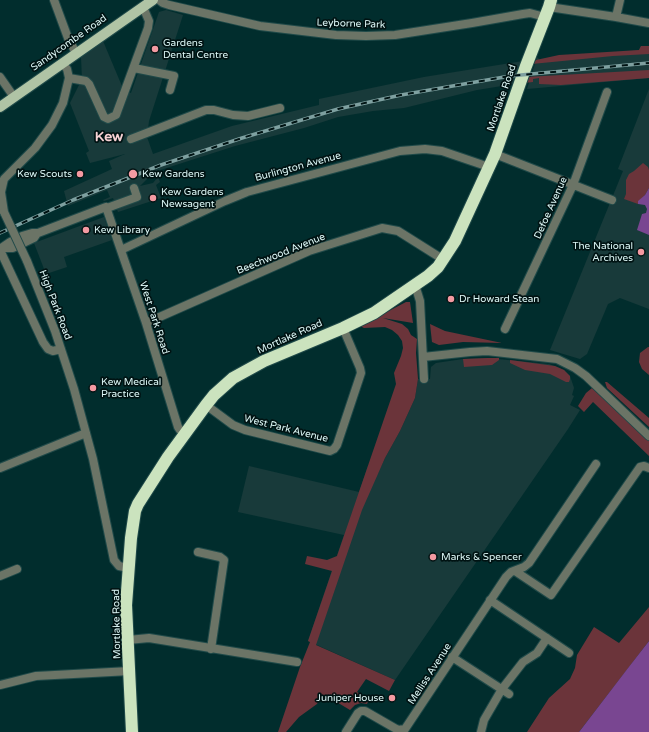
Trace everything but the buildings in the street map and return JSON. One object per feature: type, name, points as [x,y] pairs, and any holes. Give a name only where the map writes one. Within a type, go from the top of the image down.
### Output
[{"type":"highway","name":"Mortlake Road","points":[[132,732],[126,605],[132,531],[135,511],[138,504],[168,457],[206,405],[224,385],[247,370],[374,313],[428,276],[444,260],[458,235],[495,154],[521,91],[528,59],[549,8]]},
{"type":"main road","name":"Sandycombe Road","points":[[0,107],[62,62],[153,0]]},
{"type":"street","points":[[54,0],[68,38],[76,53]]},
{"type":"street","name":"Leyborne Park","points":[[159,0],[169,6],[260,26],[366,36],[401,34],[530,13],[549,8],[649,23]]},
{"type":"street","points":[[616,17],[620,0]]},
{"type":"street","points":[[62,62],[67,69],[69,78],[86,81],[89,84],[104,117],[108,119],[116,115],[134,68],[149,21],[143,7]]},
{"type":"street","points":[[134,68],[174,76],[170,90]]},
{"type":"street","points":[[0,77],[14,97]]},
{"type":"street","name":"High Park Road","points":[[69,78],[64,99],[52,125],[35,148],[4,179],[1,192],[2,202],[4,212],[47,309],[74,389],[86,433],[114,560],[119,566],[129,568]]},
{"type":"street","name":"Defoe Avenue","points":[[505,329],[574,185],[607,92]]},
{"type":"street","points":[[131,139],[206,110],[248,116],[280,108]]},
{"type":"street","name":"Burlington Avenue","points":[[121,250],[247,192],[400,151],[425,148],[442,151],[489,167]]},
{"type":"street","points":[[495,154],[612,200]]},
{"type":"street","points":[[61,349],[53,351],[48,349],[42,342],[1,249],[13,248],[34,238],[38,233],[137,197],[134,188]]},
{"type":"street","name":"West Park Road","points":[[106,208],[146,323],[178,427],[185,434]]},
{"type":"street","name":"Beechwood Avenue","points":[[146,323],[309,251],[382,228],[398,231],[444,260]]},
{"type":"street","points":[[415,285],[420,301],[424,379]]},
{"type":"street","name":"West Park Avenue","points":[[206,405],[233,425],[245,430],[330,451],[334,449],[337,445],[361,373],[343,328]]},
{"type":"street","points":[[423,357],[488,351],[541,357],[561,361],[586,376],[649,436]]},
{"type":"street","points":[[0,468],[86,433]]},
{"type":"street","name":"Melliss Avenue","points":[[346,732],[358,713],[361,711],[398,730],[405,729],[506,577],[511,572],[524,568],[529,563],[596,464]]},
{"type":"street","points":[[515,571],[551,595],[640,467],[644,466],[649,468]]},
{"type":"street","points":[[198,552],[220,557],[224,560],[211,649]]},
{"type":"street","points":[[0,576],[17,569]]},
{"type":"street","points":[[490,600],[569,653]]},
{"type":"street","points":[[128,640],[149,638],[297,662]]},
{"type":"street","points":[[481,732],[484,720],[505,692],[523,662],[537,653],[547,638]]},
{"type":"street","points":[[452,657],[505,692]]},
{"type":"street","points":[[0,685],[36,676],[130,671]]},
{"type":"shaded area","points":[[166,10],[183,15],[149,121],[147,137],[153,154],[232,126],[319,105],[319,99],[424,77],[523,61],[514,84],[477,90],[404,108],[373,111],[338,117],[304,128],[235,146],[154,172],[140,186],[153,183],[158,177],[160,182],[156,185],[161,198],[118,212],[113,198],[103,200],[110,197],[107,190],[68,206],[64,191],[112,169],[109,161],[125,154],[90,163],[86,153],[89,151],[70,103],[82,79],[81,57],[103,41],[124,91],[131,93],[159,12]]},
{"type":"shaded area","points":[[641,46],[649,46],[649,78],[527,89],[537,57],[541,61],[639,50]]},
{"type":"shaded area","points":[[641,46],[649,46],[649,54],[532,64],[536,60],[559,55],[639,50]]},
{"type":"shaded area","points":[[649,70],[649,78],[561,85],[539,84],[539,78],[533,79],[533,82],[524,83],[526,77]]},
{"type":"shaded area","points":[[649,89],[649,309],[620,298],[608,304],[587,354],[580,359],[550,350],[623,171],[618,169]]},
{"type":"shaded area","points":[[643,163],[649,170],[649,188],[638,204],[624,199],[626,194],[626,180],[629,174]]},
{"type":"shaded area","points":[[649,188],[649,235],[637,230],[642,214],[646,213],[647,209],[645,205],[638,204],[638,201],[645,195]]},
{"type":"shaded area","points":[[104,217],[112,240],[64,257],[67,267],[46,274],[34,243]]},
{"type":"shaded area","points":[[406,302],[410,302],[413,323],[383,318],[402,324],[408,329],[411,335],[417,339],[416,353],[418,379],[415,398],[400,431],[385,458],[362,510],[316,645],[395,680],[389,691],[366,679],[357,692],[369,699],[367,704],[361,703],[355,705],[350,710],[325,695],[317,704],[299,717],[286,732],[278,732],[310,642],[308,641],[332,571],[305,564],[307,556],[327,560],[337,556],[396,384],[394,373],[403,348],[402,341],[392,330],[385,327],[364,328],[360,326]]},
{"type":"shaded area","points":[[430,324],[445,331],[502,343],[463,342],[439,345],[432,342]]},
{"type":"shaded area","points":[[648,347],[649,375],[642,369],[639,362],[640,353]]},
{"type":"shaded area","points":[[487,358],[549,364],[564,370],[570,376],[574,388],[572,395],[574,396],[570,405],[580,410],[395,680],[308,641],[344,535],[238,512],[249,466],[359,492],[368,466],[378,473],[400,431],[415,398],[418,379],[430,379],[431,367],[436,363],[463,359]]},
{"type":"shaded area","points":[[499,358],[499,360],[492,365],[464,367],[463,359]]},
{"type":"shaded area","points":[[510,360],[555,366],[564,370],[570,376],[569,382],[550,374],[525,370],[510,363]]},
{"type":"shaded area","points":[[605,382],[607,382],[649,418],[649,427],[607,388]]},
{"type":"shaded area","points":[[592,388],[649,441],[649,456],[593,402],[584,412],[578,406],[586,393]]},
{"type":"shaded area","points":[[649,607],[649,641],[579,732],[527,732],[549,698],[570,679],[575,668],[577,655],[594,627],[619,643]]},
{"type":"shaded area","points":[[649,641],[649,732],[579,732],[628,668]]},
{"type":"railway","points":[[0,233],[73,200],[161,165],[242,138],[338,109],[401,95],[510,76],[649,63]]},
{"type":"place","name":"Gardens Dental Centre","points":[[155,49]]},
{"type":"place","name":"Kew Scouts","points":[[80,174]]},
{"type":"place","name":"Kew Gardens","points":[[133,174]]},
{"type":"place","name":"Kew Gardens Newsagent","points":[[153,198]]},
{"type":"place","name":"Kew Library","points":[[86,230]]},
{"type":"place","name":"The National Archives","points":[[641,252]]},
{"type":"place","name":"Dr Howard Stean","points":[[451,299]]},
{"type":"place","name":"Kew Medical Practice","points":[[93,388]]},
{"type":"place","name":"Marks & Spencer","points":[[433,557]]},
{"type":"place","name":"Juniper House","points":[[392,698]]},
{"type":"district","name":"Kew","points":[[109,137]]}]
